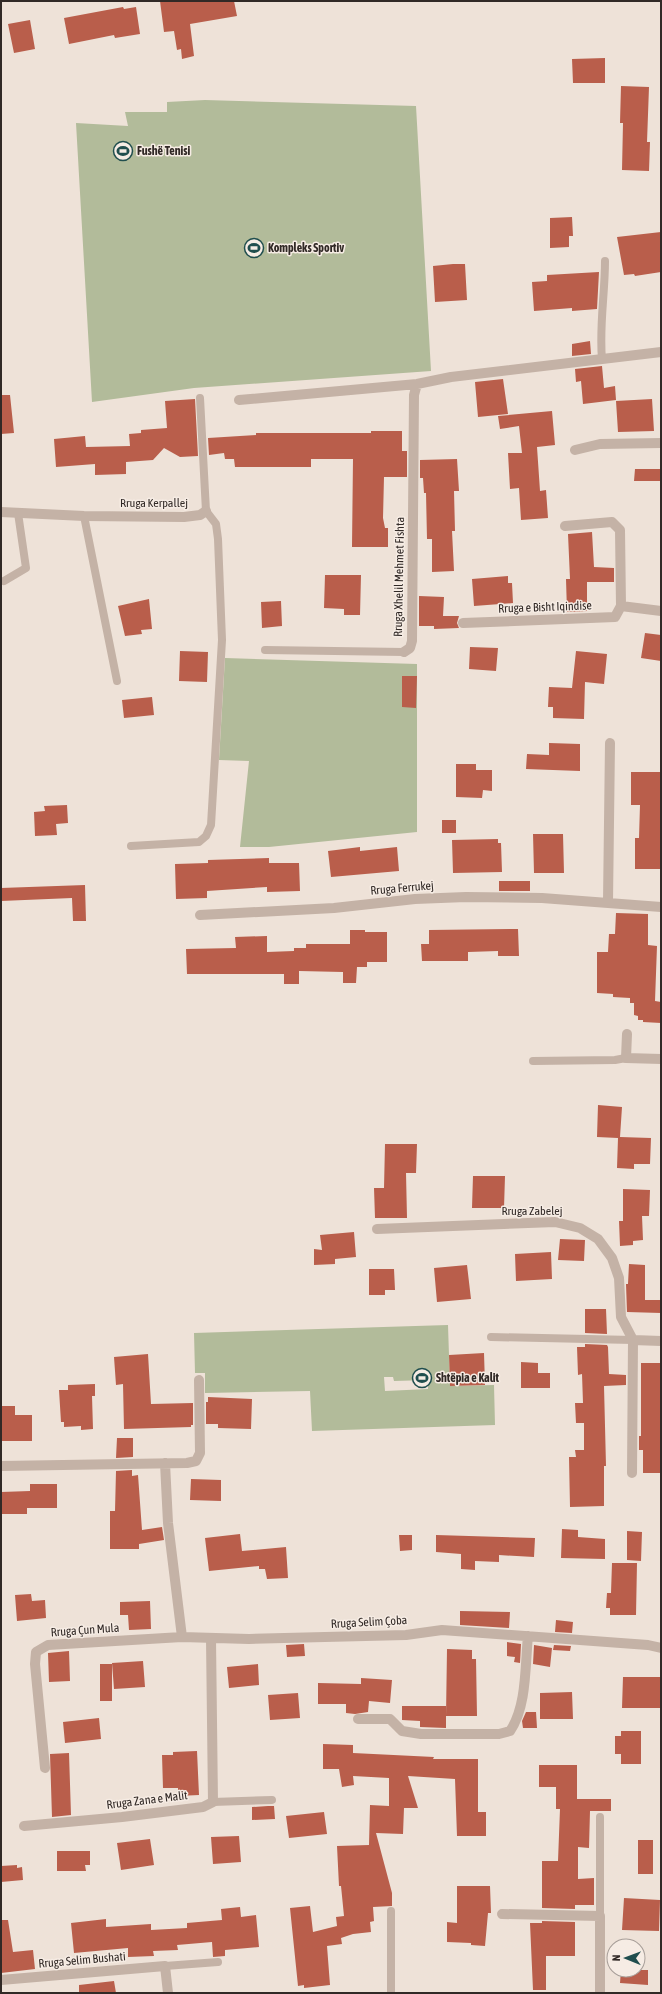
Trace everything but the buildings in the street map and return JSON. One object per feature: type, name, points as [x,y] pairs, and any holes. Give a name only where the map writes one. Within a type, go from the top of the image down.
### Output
[{"type":"street","points":[[239,400],[417,384],[451,377],[661,352]]},
{"type":"street","name":"Rruga Xhelil Mehmet Fishta","points":[[404,652],[410,648],[412,641],[414,395],[417,384]]},
{"type":"street","points":[[575,450],[600,444],[661,443]]},
{"type":"street","name":"Rruga Kerpallej","points":[[1,512],[84,516],[184,517],[200,515],[206,511]]},
{"type":"street","points":[[565,526],[612,522],[620,530],[621,606],[661,611]]},
{"type":"street","name":"Rruga e Bisht Iqindise","points":[[463,623],[615,617],[621,606]]},
{"type":"street","points":[[608,902],[610,742]]},
{"type":"street","name":"Rruga Ferrukej","points":[[200,915],[334,908],[432,898],[542,898],[661,906]]},
{"type":"street","points":[[627,1034],[626,1058],[661,1059]]},
{"type":"street","name":"Rruga Zabelej","points":[[376,1229],[539,1221],[555,1222],[580,1228],[598,1239],[612,1258],[619,1278],[621,1317],[634,1340]]},
{"type":"street","points":[[632,1474],[634,1340],[661,1341]]},
{"type":"street","points":[[1,1466],[187,1463],[196,1461],[200,1454],[199,1380]]},
{"type":"street","points":[[165,1463],[168,1523],[182,1637]]},
{"type":"street","name":"Rruga Selim Çoba","points":[[211,1639],[399,1635],[442,1630],[648,1645],[661,1648]]},
{"type":"street","points":[[358,1719],[390,1719],[402,1731],[421,1734],[499,1734],[510,1731],[517,1722],[521,1706],[528,1636]]},
{"type":"street","name":"Rruga Çun Mula","points":[[45,1768],[35,1664],[36,1652],[48,1645],[182,1637],[211,1639]]},
{"type":"street","points":[[211,1639],[212,1802]]},
{"type":"street","name":"Rruga Zana e Malit","points":[[24,1826],[122,1817],[203,1806],[212,1802]]},
{"type":"street","points":[[502,1914],[600,1916],[600,1993]]},
{"type":"street","points":[[164,1966],[168,1993]]},
{"type":"street","name":"Rruga Selim Bushati","points":[[1,1980],[164,1966]]},
{"type":"lane","points":[[602,359],[602,299],[605,280],[604,262]]},
{"type":"lane","name":"Rruga Kerpallej","points":[[200,398],[206,511]]},
{"type":"lane","points":[[131,846],[199,842],[206,836],[211,825],[214,808],[214,767],[222,640],[218,538],[216,524],[206,511]]},
{"type":"lane","points":[[4,581],[26,568],[18,514]]},
{"type":"lane","points":[[84,516],[117,681]]},
{"type":"lane","name":"Rruga Xhelil Mehmet Fishta","points":[[265,650],[404,652]]},
{"type":"lane","points":[[533,1061],[615,1060],[626,1058]]},
{"type":"lane","points":[[491,1337],[634,1340]]},
{"type":"lane","name":"Rruga Zana e Malit","points":[[212,1802],[272,1800]]},
{"type":"lane","points":[[600,1817],[600,1916]]},
{"type":"lane","points":[[391,1911],[391,1993]]},
{"type":"lane","name":"Rruga Selim Bushati","points":[[164,1966],[218,1962]]},
{"type":"green space","name":"Kompleks Sportiv","points":[[205,100],[416,106],[431,371],[194,388],[92,402],[76,123],[128,126],[125,112],[167,112],[167,102]]},
{"type":"green space","points":[[225,658],[417,664],[417,832],[269,847],[240,847],[249,761],[219,760]]},
{"type":"green space","points":[[448,1325],[450,1386],[494,1385],[495,1425],[312,1431],[310,1391],[205,1393],[205,1373],[195,1373],[194,1333]],"holes":[[[384,1377],[393,1377],[394,1381],[428,1380],[428,1389],[385,1391]]]},
{"type":"place","name":"Fushë Tenisi","points":[[123,151]]},
{"type":"place","name":"Kompleks Sportiv","points":[[254,248]]},
{"type":"place","name":"Shtëpia e Kalit","points":[[422,1378]]}]
